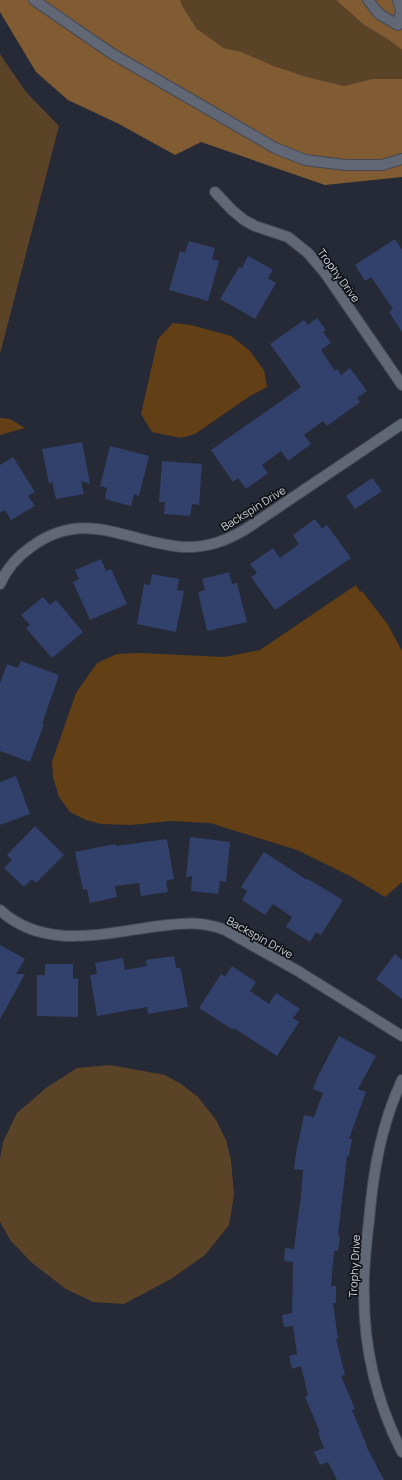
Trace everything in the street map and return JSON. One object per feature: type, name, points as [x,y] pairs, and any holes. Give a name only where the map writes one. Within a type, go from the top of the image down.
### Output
[{"type":"street","points":[[34,0],[111,53],[275,148],[305,160],[345,165],[382,165],[402,158]]},
{"type":"street","points":[[368,0],[375,4],[379,14],[400,29]]},
{"type":"street","points":[[398,0],[401,10],[400,29]]},
{"type":"street","name":"Trophy Drive","points":[[215,192],[244,220],[255,226],[288,237],[308,253],[325,273],[402,385]]},
{"type":"street","name":"Backspin Drive","points":[[0,584],[10,566],[26,550],[49,536],[68,530],[87,528],[98,529],[184,547],[204,546],[230,538],[402,424]]},
{"type":"street","name":"Backspin Drive","points":[[0,910],[18,923],[43,933],[54,935],[80,936],[190,923],[215,926],[225,930],[298,971],[402,1036]]},
{"type":"street","name":"Trophy Drive","points":[[402,1080],[388,1113],[376,1158],[372,1183],[364,1293],[367,1342],[376,1385],[383,1410],[402,1452]]},
{"type":"shaded area","points":[[0,0],[180,0],[197,29],[224,48],[242,52],[274,66],[307,77],[344,86],[372,79],[402,79],[402,177],[325,185],[201,142],[175,155],[119,124],[68,100],[36,72],[0,12]]},
{"type":"shaded area","points":[[180,0],[336,0],[364,25],[386,38],[402,50],[402,79],[372,79],[344,86],[307,77],[274,66],[242,52],[224,48],[197,29]]},
{"type":"shaded area","points":[[336,0],[402,0],[402,50],[386,38],[364,25]]},
{"type":"shaded area","points":[[0,54],[26,92],[59,126],[0,354]]},
{"type":"shaded area","points":[[173,323],[191,325],[231,336],[249,350],[264,370],[267,387],[250,396],[195,434],[181,438],[152,432],[141,414],[158,339]]},
{"type":"shaded area","points":[[0,418],[10,419],[25,428],[0,435]]},
{"type":"shaded area","points":[[356,585],[360,592],[362,591],[388,625],[402,651],[402,882],[385,897],[350,876],[297,850],[210,823],[170,821],[131,825],[101,824],[86,820],[70,812],[59,797],[53,777],[52,762],[76,693],[97,663],[117,654],[139,653],[224,657],[260,650]]},
{"type":"shaded area","points":[[110,1065],[165,1075],[181,1084],[198,1097],[216,1120],[226,1140],[231,1160],[234,1195],[229,1225],[205,1255],[171,1279],[124,1304],[93,1302],[66,1289],[31,1262],[11,1241],[0,1222],[0,1159],[3,1142],[17,1113],[46,1088],[77,1068]]},
{"type":"building","points":[[395,239],[402,250],[402,332],[389,312],[393,309],[371,277],[365,281],[355,265]]},
{"type":"building","points":[[189,241],[215,248],[212,259],[219,261],[208,301],[169,290],[180,251],[185,253]]},
{"type":"building","points":[[248,256],[273,270],[268,278],[276,283],[255,319],[220,299],[239,267],[242,268]]},
{"type":"building","points":[[317,318],[326,330],[323,332],[331,343],[321,350],[335,371],[338,369],[341,375],[350,368],[367,391],[357,398],[360,402],[327,426],[323,421],[304,435],[311,444],[288,461],[281,451],[262,465],[268,473],[246,489],[238,478],[233,482],[211,450],[301,387],[270,344],[304,320],[308,325]]},
{"type":"building","points":[[82,442],[90,484],[81,481],[84,494],[56,499],[52,482],[49,484],[42,449]]},
{"type":"building","points":[[110,446],[149,456],[139,496],[134,494],[131,506],[105,499],[107,488],[100,486]]},
{"type":"building","points":[[13,457],[35,492],[28,496],[35,506],[11,520],[5,510],[0,513],[0,465]]},
{"type":"building","points":[[162,461],[202,464],[199,505],[192,504],[190,516],[164,514],[165,502],[159,502]]},
{"type":"building","points":[[372,478],[382,491],[355,509],[346,496]]},
{"type":"building","points":[[315,519],[322,529],[327,525],[351,558],[275,610],[251,577],[257,573],[250,564],[273,548],[280,558],[299,544],[293,535]]},
{"type":"building","points":[[101,559],[106,571],[111,569],[127,604],[90,620],[73,582],[79,579],[75,570]]},
{"type":"building","points":[[229,572],[232,584],[237,583],[247,622],[207,631],[198,592],[205,590],[202,579]]},
{"type":"building","points":[[152,574],[179,579],[177,590],[184,591],[176,632],[137,624],[144,584],[150,585]]},
{"type":"building","points":[[43,597],[50,605],[56,600],[83,632],[52,658],[26,628],[30,625],[21,615]]},
{"type":"building","points":[[21,661],[59,675],[42,724],[44,724],[30,762],[0,751],[0,683],[7,664],[18,668]]},
{"type":"building","points":[[16,776],[30,814],[0,825],[0,782]]},
{"type":"building","points":[[35,826],[64,855],[36,883],[32,879],[24,887],[4,868],[12,860],[7,855]]},
{"type":"building","points":[[190,837],[230,842],[226,882],[220,881],[218,894],[191,891],[192,876],[186,877]]},
{"type":"building","points":[[167,839],[174,879],[166,881],[168,892],[141,896],[139,883],[115,886],[117,897],[90,903],[87,889],[83,890],[75,852],[115,844],[116,846]]},
{"type":"building","points":[[264,852],[307,880],[308,879],[343,900],[321,935],[316,932],[310,942],[286,927],[292,917],[273,904],[265,915],[242,900],[247,891],[241,887]]},
{"type":"building","points":[[0,945],[25,959],[16,974],[25,974],[0,1019]]},
{"type":"building","points":[[395,954],[402,960],[402,999],[376,979]]},
{"type":"building","points":[[174,956],[176,968],[180,968],[181,970],[188,1007],[148,1014],[147,1007],[97,1016],[90,975],[97,974],[95,963],[123,958],[125,970],[147,966],[146,960]]},
{"type":"building","points":[[45,964],[73,964],[73,979],[78,978],[78,1017],[37,1016],[37,975],[45,975]]},
{"type":"building","points":[[232,966],[256,982],[250,991],[269,1004],[276,993],[300,1009],[293,1018],[299,1022],[277,1056],[234,1028],[233,1030],[199,1008],[221,974],[225,977]]},
{"type":"building","points":[[339,1036],[376,1056],[358,1089],[366,1092],[349,1139],[352,1139],[349,1156],[347,1156],[338,1235],[340,1236],[338,1251],[334,1251],[331,1286],[336,1286],[336,1303],[333,1303],[338,1339],[336,1339],[345,1375],[341,1376],[355,1409],[352,1410],[366,1446],[384,1480],[337,1480],[328,1462],[320,1465],[314,1452],[324,1448],[318,1433],[320,1432],[305,1397],[308,1395],[301,1366],[292,1369],[289,1356],[297,1354],[293,1326],[284,1327],[282,1315],[292,1313],[293,1262],[284,1261],[285,1248],[294,1249],[301,1195],[303,1170],[294,1169],[296,1153],[304,1115],[314,1117],[323,1093],[313,1089],[318,1076]]}]
